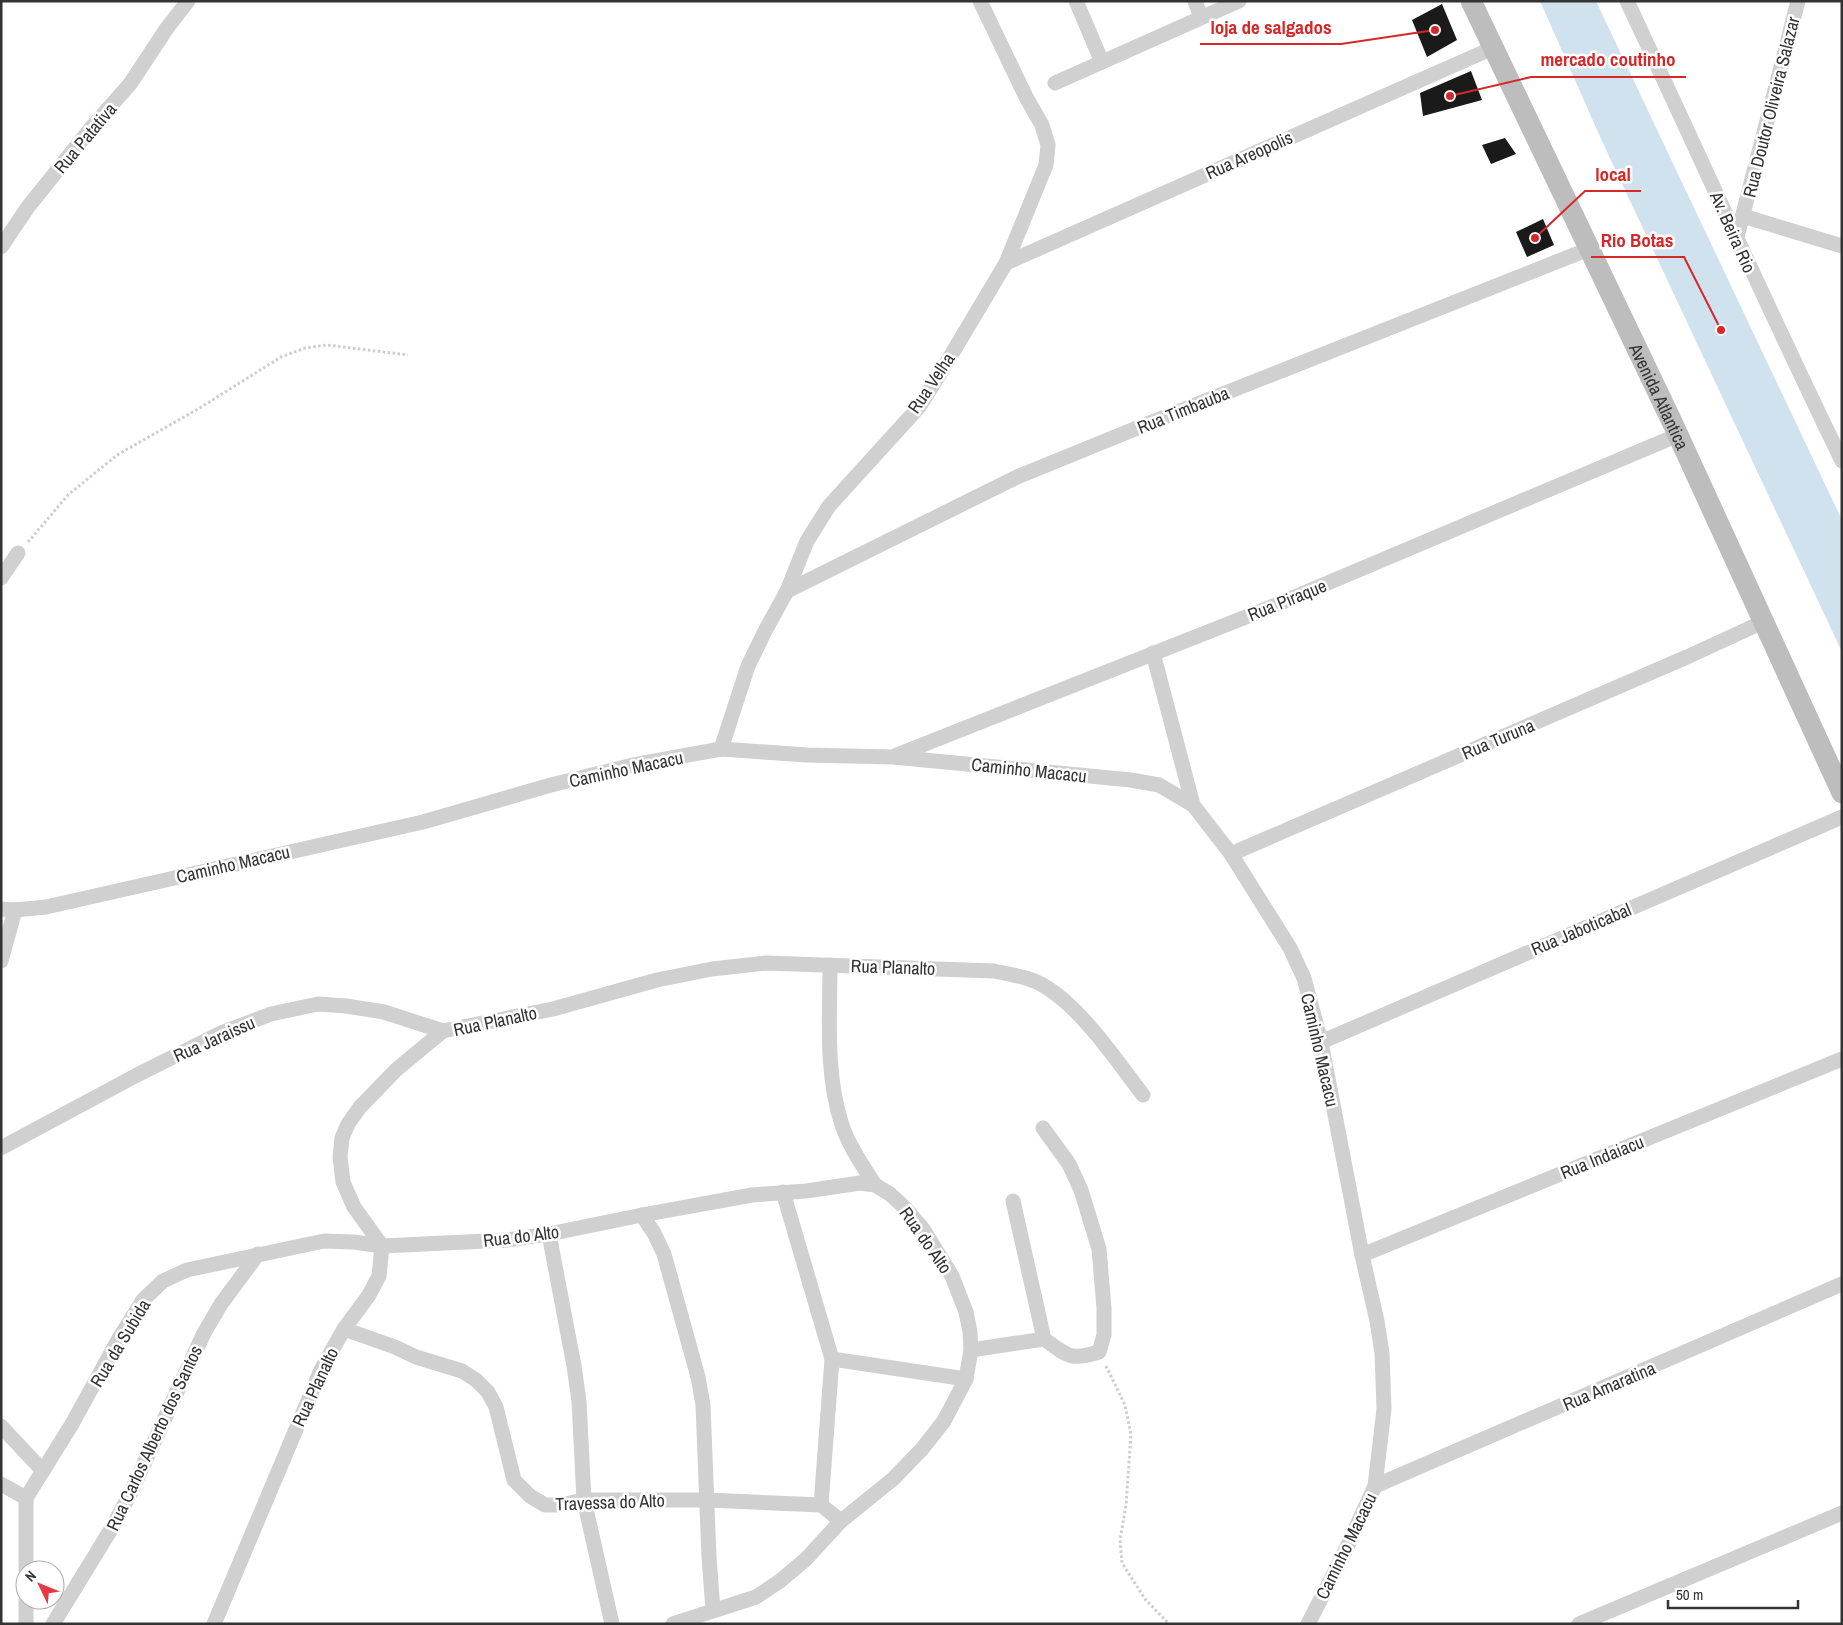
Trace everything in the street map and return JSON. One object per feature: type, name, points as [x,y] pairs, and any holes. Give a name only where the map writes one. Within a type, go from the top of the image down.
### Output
[{"type":"street","name":"Rua Patativa","points":[[1,247],[28,207],[92,127],[130,84],[167,28],[188,1]]},
{"type":"street","name":"Rua Velha","points":[[721,749],[748,666],[787,591],[808,541],[829,506],[918,406],[941,372],[1006,263],[1046,165],[1048,145],[1042,125],[1026,97],[980,1]]},
{"type":"street","points":[[1076,1],[1102,62]]},
{"type":"street","points":[[1195,1],[1201,17]]},
{"type":"street","points":[[1055,83],[1239,1]]},
{"type":"street","name":"Avenida Atlantica","points":[[1471,1],[1678,435],[1842,793]]},
{"type":"street","name":"Av. Beira Rio","points":[[1627,1],[1696,149],[1736,241],[1836,440],[1842,461]]},
{"type":"street","name":"Rua Doutor Oliveira Salazar","points":[[1736,241],[1798,1]]},
{"type":"street","name":"Rua Areopolis","points":[[1006,263],[1493,48]]},
{"type":"street","points":[[1743,216],[1842,246]]},
{"type":"street","name":"Rua Timbauba","points":[[787,591],[1017,477],[1589,249]]},
{"type":"street","name":"Rua Piraque","points":[[893,757],[1266,609],[1678,435]]},
{"type":"street","points":[[1,578],[18,553]]},
{"type":"street","name":"Rua Turuna","points":[[1231,854],[1764,622]]},
{"type":"street","points":[[1152,654],[1193,805]]},
{"type":"street","name":"Caminho Macacu","points":[[8,909],[46,907],[423,822],[551,785],[633,765],[721,749],[807,755],[893,757],[1131,780],[1158,786],[1193,805],[1231,854],[1290,948],[1304,978],[1321,1042],[1382,1353],[1384,1409],[1375,1486],[1341,1560],[1308,1624]]},
{"type":"street","name":"Rua Jaboticabal","points":[[1321,1042],[1842,817]]},
{"type":"street","points":[[1,961],[8,909]]},
{"type":"street","name":"Rua Planalto","points":[[214,1624],[321,1370],[344,1329],[369,1296],[379,1276],[382,1246],[354,1207],[343,1182],[340,1157],[342,1138],[348,1124],[360,1107],[397,1070],[443,1031],[552,1009],[657,980],[712,969],[766,963],[994,971],[1024,977],[1045,986],[1068,1004],[1101,1040],[1144,1096]]},
{"type":"street","points":[[830,965],[831,1073],[835,1102],[842,1126],[851,1145],[875,1185]]},
{"type":"street","name":"Rua Jaraissu","points":[[1,1148],[137,1075],[221,1033],[271,1014],[318,1004],[346,1006],[384,1012],[443,1031]]},
{"type":"street","name":"Rua Indaiacu","points":[[1362,1255],[1842,1059]]},
{"type":"street","points":[[1013,1201],[1044,1339],[1064,1354],[1080,1358],[1099,1352],[1104,1335],[1104,1308],[1099,1249],[1081,1190],[1069,1164],[1043,1128]]},
{"type":"street","name":"Rua do Alto","points":[[382,1246],[507,1240],[550,1234],[752,1195],[860,1182],[875,1185],[890,1194],[923,1229],[952,1276],[966,1312],[971,1350],[966,1379],[944,1421],[922,1449],[893,1479],[841,1521],[806,1559],[780,1581],[756,1596],[673,1624]]},
{"type":"street","points":[[783,1192],[832,1359],[821,1505],[841,1521]]},
{"type":"street","points":[[642,1215],[654,1233],[664,1254],[698,1377],[703,1406],[713,1610]]},
{"type":"street","points":[[550,1234],[579,1401],[584,1500],[612,1624]]},
{"type":"street","name":"Rua da Subida","points":[[26,1498],[72,1424],[118,1340],[143,1300],[163,1281],[187,1270],[324,1241],[354,1242],[382,1246]]},
{"type":"street","name":"Rua Carlos Alberto dos Santos","points":[[53,1624],[110,1531],[130,1494],[204,1333],[221,1304],[258,1254]]},
{"type":"street","name":"Rua Amaratina","points":[[1375,1486],[1842,1284]]},
{"type":"street","name":"Travessa do Alto","points":[[344,1329],[462,1371],[476,1380],[488,1392],[496,1407],[514,1480],[530,1496],[545,1505],[560,1505],[584,1500],[707,1500],[821,1505]]},
{"type":"street","points":[[971,1350],[1044,1339]]},
{"type":"street","points":[[832,1359],[966,1379]]},
{"type":"street","points":[[1,1426],[42,1471]]},
{"type":"street","points":[[1,1484],[26,1498],[26,1560]]},
{"type":"street","points":[[1579,1624],[1842,1513]]},
{"type":"street","points":[[26,1610],[26,1624]]},
{"type":"path","points":[[18,553],[68,495],[117,455],[198,409],[281,357],[305,348],[328,345],[408,355]]},
{"type":"path","points":[[1099,1352],[1125,1405],[1131,1434],[1126,1505],[1120,1540],[1122,1563],[1145,1598],[1169,1624]]},
{"type":"water","points":[[1540,1],[1596,1],[1842,520],[1842,652],[1601,139]]},
{"type":"building","points":[[1442,4],[1457,40],[1427,57],[1412,20]]},
{"type":"building","points":[[1471,71],[1482,100],[1423,116],[1420,93]]},
{"type":"building","points":[[1505,138],[1516,154],[1491,164],[1482,145]]},
{"type":"building","points":[[1543,219],[1554,245],[1527,257],[1516,232]]},
{"type":"place","name":"loja de salgados","points":[[1435,30]]},
{"type":"place","name":"mercado coutinho","points":[[1450,96]]},
{"type":"place","name":"local","points":[[1535,238]]},
{"type":"place","name":"Rio Botas","points":[[1721,330]]}]
